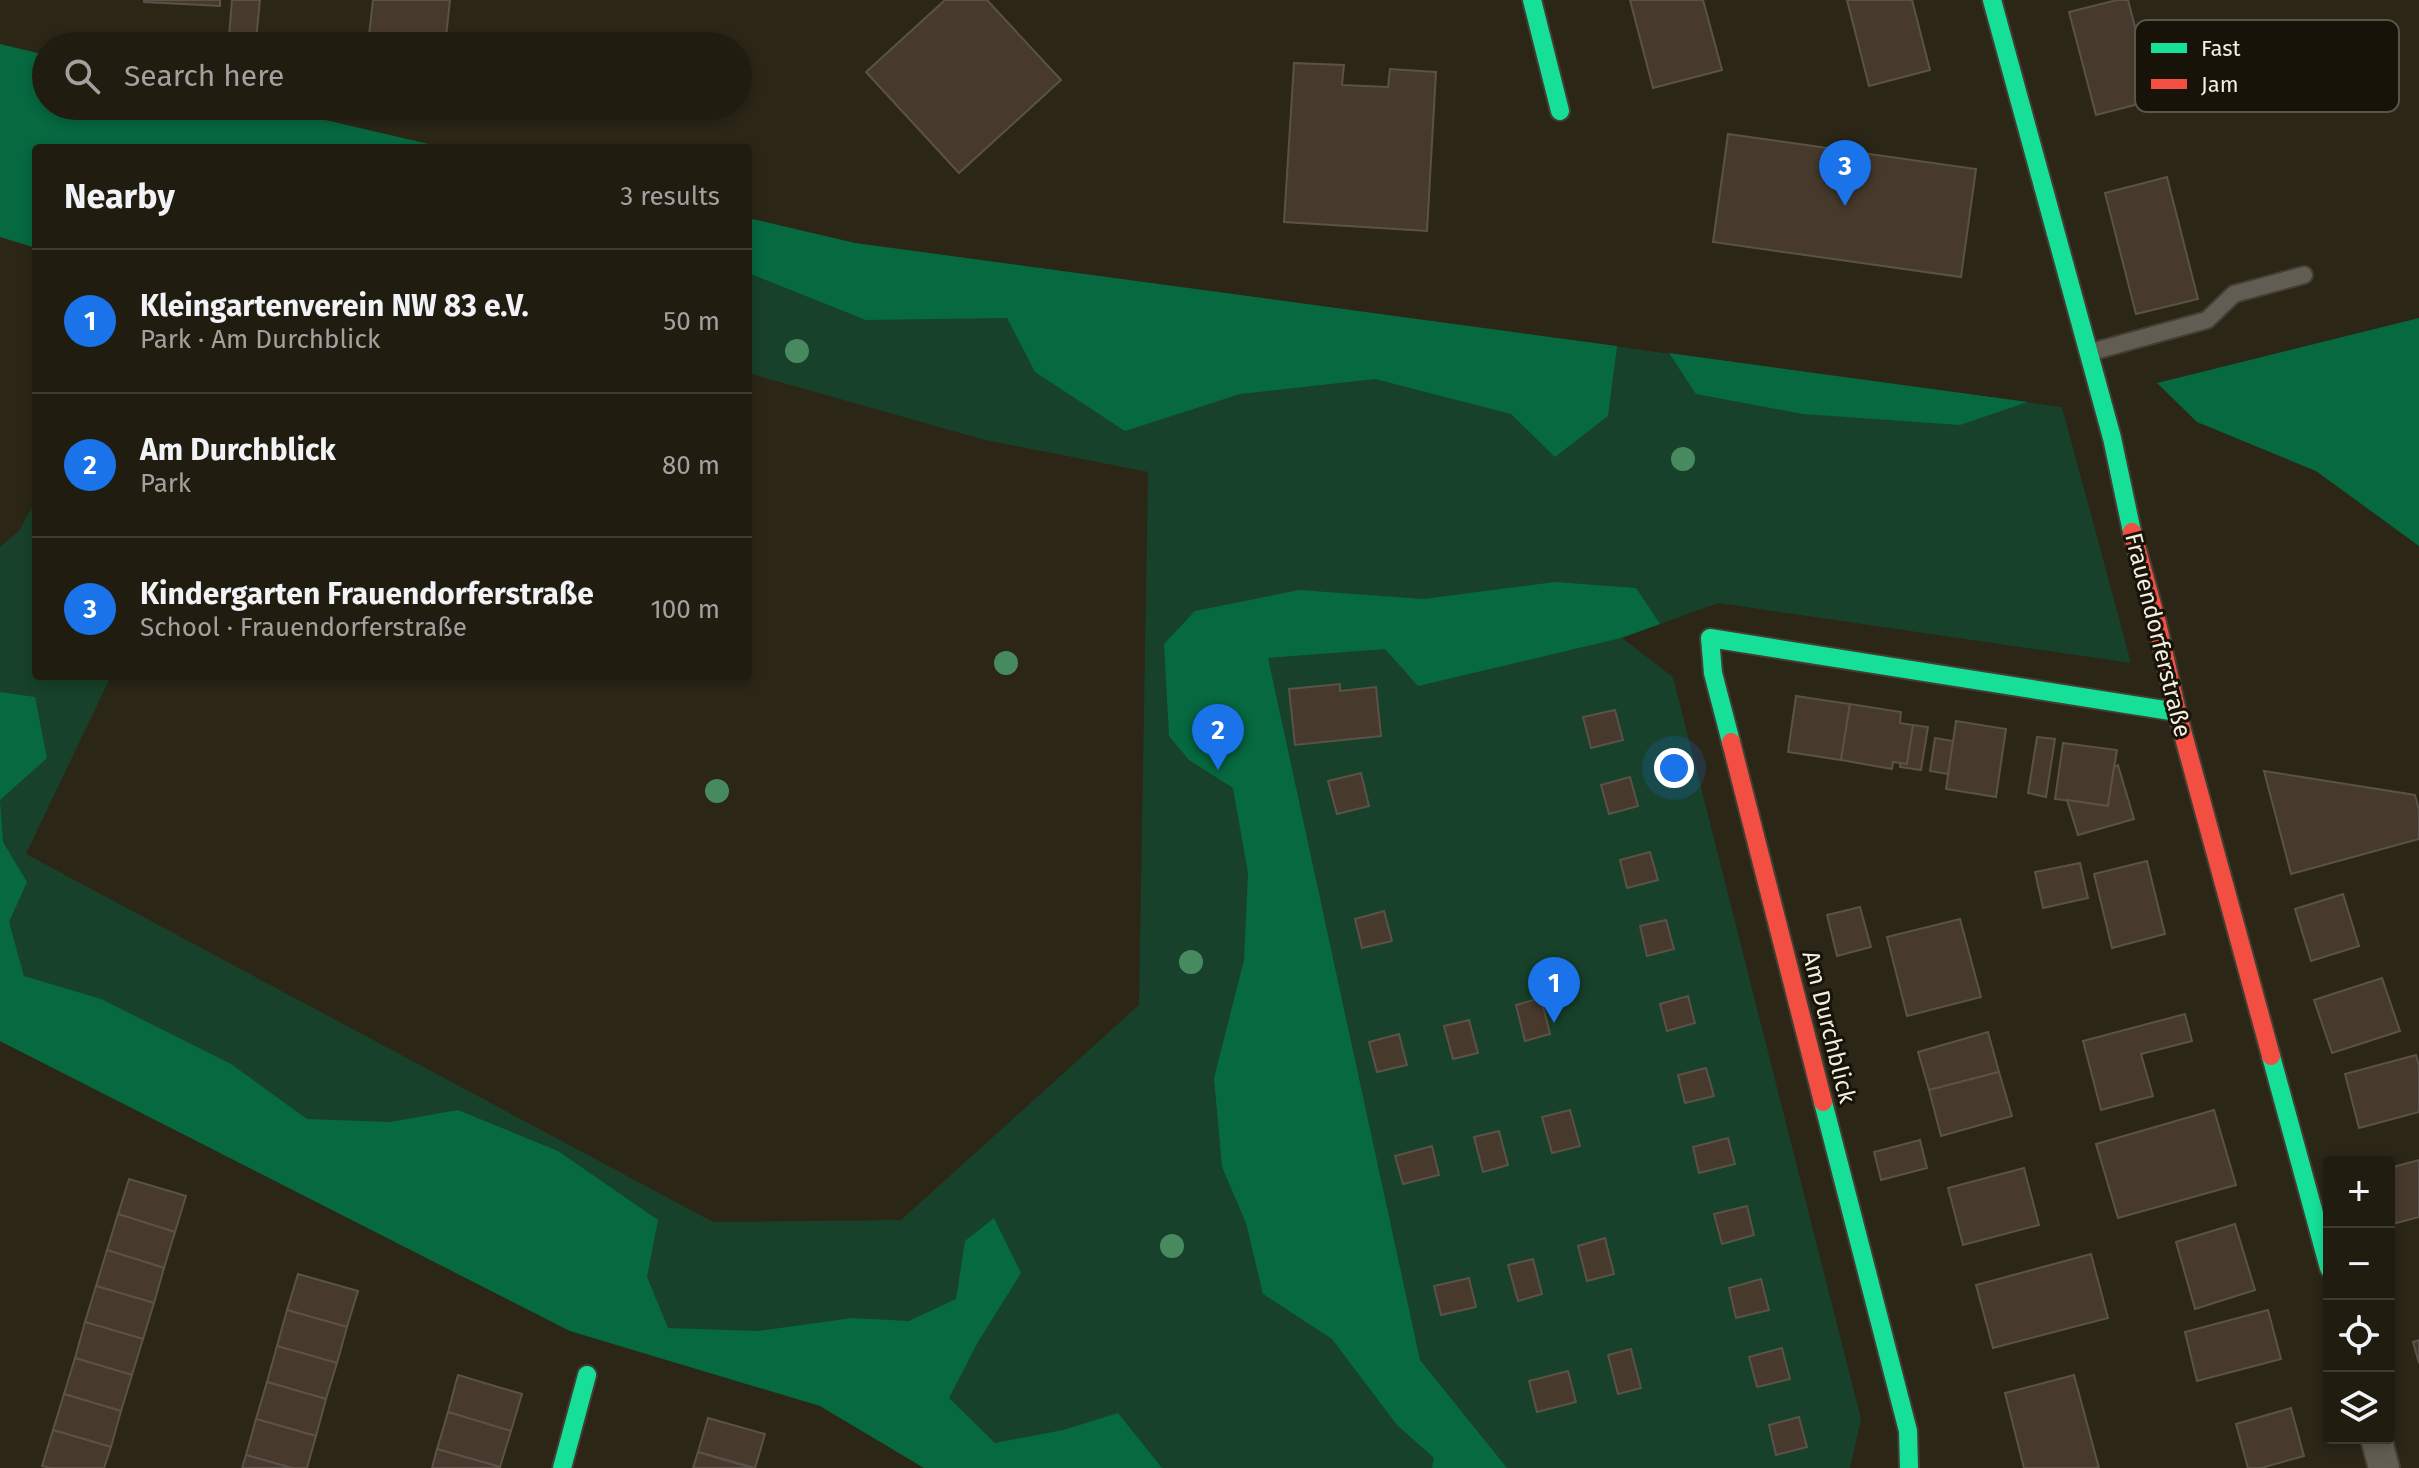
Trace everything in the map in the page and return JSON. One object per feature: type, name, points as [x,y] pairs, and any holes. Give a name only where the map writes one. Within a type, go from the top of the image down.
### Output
[{"type":"street","points":[[1532,0],[1560,111]]},
{"type":"street","name":"Frauendorferstraße","points":[[1992,0],[2112,438],[2126,512],[2157,623],[2177,712],[2323,1246]]},
{"type":"street","name":"Am Durchblick","points":[[1909,1468],[1908,1431],[1716,688],[1710,638],[2177,712]]},
{"type":"street","points":[[562,1468],[587,1375]]},
{"type":"street","points":[[2378,1444],[2384,1468]]},
{"type":"lane","points":[[2088,353],[2207,320],[2234,294],[2304,275]]},
{"type":"green space","points":[[0,44],[32,52],[32,120],[325,120],[429,144],[32,144],[32,247],[0,237]]},
{"type":"green space","points":[[752,219],[855,243],[2062,407],[2131,663],[1718,603],[1622,638],[1673,677],[1861,1419],[1850,1468],[924,1468],[820,1406],[570,1331],[0,1041],[0,547],[19,531],[32,507],[32,680],[109,680],[26,854],[713,1222],[901,1220],[1139,1005],[1148,472],[985,440],[752,374]]},
{"type":"green space","points":[[752,219],[855,243],[1617,346],[1608,416],[1555,457],[1511,414],[1375,379],[1240,394],[1125,431],[1035,372],[1007,318],[866,320],[752,275]]},
{"type":"green space","points":[[2419,318],[2419,546],[2316,471],[2197,422],[2157,383]]},
{"type":"green space","points":[[1669,353],[2028,402],[1960,425],[1803,414],[1696,394]]},
{"type":"green space","points":[[1555,582],[1636,588],[1660,624],[1621,638],[1418,686],[1385,649],[1268,658],[1420,1360],[1507,1468],[1432,1468],[1434,1458],[1397,1425],[1332,1339],[1263,1294],[1246,1223],[1222,1167],[1214,1078],[1244,960],[1248,873],[1233,788],[1189,760],[1169,736],[1164,644],[1195,611],[1299,590],[1423,599]]},
{"type":"green space","points":[[0,692],[35,697],[47,758],[0,800]]},
{"type":"green space","points":[[0,801],[3,842],[27,882],[9,922],[24,976],[101,999],[231,1064],[307,1119],[390,1122],[458,1110],[558,1151],[658,1220],[647,1277],[668,1328],[758,1331],[852,1318],[909,1321],[956,1299],[965,1241],[994,1218],[1021,1273],[978,1342],[949,1398],[995,1443],[1063,1430],[1118,1413],[1162,1468],[924,1468],[820,1406],[570,1331],[0,1041]]},
{"type":"building","points":[[220,0],[220,6],[144,2]]},
{"type":"building","points":[[232,0],[260,0],[257,32],[229,32]]},
{"type":"building","points":[[373,0],[450,0],[447,32],[369,32]]},
{"type":"building","points":[[945,0],[987,0],[1061,80],[959,173],[866,72]]},
{"type":"building","points":[[1630,0],[1703,0],[1722,70],[1653,88]]},
{"type":"building","points":[[1847,0],[1912,0],[1930,70],[1869,86]]},
{"type":"building","points":[[2128,0],[2135,27],[2135,105],[2096,115],[2069,12]]},
{"type":"building","points":[[1294,63],[1344,65],[1342,85],[1388,87],[1390,69],[1436,72],[1427,231],[1284,222]]},
{"type":"building","points":[[1728,134],[1976,169],[1961,277],[1713,242]]},
{"type":"building","points":[[2167,177],[2198,299],[2136,314],[2105,193]]},
{"type":"building","points":[[1340,684],[1340,691],[1376,687],[1381,736],[1295,745],[1289,689]]},
{"type":"building","points":[[1796,696],[1850,704],[1841,760],[1788,752]]},
{"type":"building","points":[[1850,704],[1901,712],[1900,723],[1913,725],[1907,764],[1893,762],[1892,769],[1841,760]]},
{"type":"building","points":[[1615,710],[1623,740],[1591,748],[1583,717]]},
{"type":"building","points":[[1956,721],[2006,729],[1996,797],[1946,789]]},
{"type":"building","points":[[1913,725],[1928,727],[1921,770],[1900,767],[1900,763],[1907,764]]},
{"type":"building","points":[[2037,737],[2055,739],[2046,797],[2028,793]]},
{"type":"building","points":[[1935,738],[1953,741],[1948,774],[1930,771]]},
{"type":"building","points":[[2063,743],[2117,750],[2108,806],[2055,799]]},
{"type":"building","points":[[2118,765],[2134,819],[2078,835],[2067,800],[2108,806],[2114,767]]},
{"type":"building","points":[[2264,771],[2415,795],[2419,810],[2419,839],[2291,874]]},
{"type":"building","points":[[1361,773],[1369,806],[1337,814],[1328,781]]},
{"type":"building","points":[[1630,777],[1638,806],[1609,814],[1601,785]]},
{"type":"building","points":[[1650,852],[1658,880],[1627,888],[1620,860]]},
{"type":"building","points":[[2147,861],[2165,934],[2112,948],[2094,874]]},
{"type":"building","points":[[2080,863],[2088,898],[2043,908],[2035,872]]},
{"type":"building","points":[[2343,894],[2359,946],[2311,961],[2295,909]]},
{"type":"building","points":[[1860,907],[1871,947],[1837,956],[1827,915]]},
{"type":"building","points":[[1384,911],[1392,941],[1362,948],[1355,919]]},
{"type":"building","points":[[1960,919],[1981,997],[1907,1016],[1887,937]]},
{"type":"building","points":[[1666,920],[1674,949],[1647,956],[1640,926]]},
{"type":"building","points":[[2382,978],[2400,1031],[2332,1053],[2314,1000]]},
{"type":"building","points":[[1688,996],[1695,1023],[1667,1031],[1660,1004]]},
{"type":"building","points":[[1541,998],[1550,1034],[1525,1041],[1516,1005]]},
{"type":"building","points":[[2185,1014],[2192,1041],[2141,1054],[2153,1096],[2101,1110],[2083,1041]]},
{"type":"building","points":[[1469,1020],[1478,1053],[1453,1059],[1444,1026]]},
{"type":"building","points":[[1988,1032],[1999,1072],[1929,1090],[1918,1052]]},
{"type":"building","points":[[1399,1034],[1407,1065],[1377,1072],[1369,1042]]},
{"type":"building","points":[[2416,1055],[2419,1066],[2419,1112],[2359,1128],[2345,1074]]},
{"type":"building","points":[[1706,1068],[1714,1096],[1685,1103],[1678,1075]]},
{"type":"building","points":[[1999,1072],[2012,1116],[1941,1136],[1929,1090]]},
{"type":"building","points":[[1570,1110],[1580,1146],[1552,1153],[1542,1117]]},
{"type":"building","points":[[2214,1110],[2236,1185],[2118,1218],[2096,1144]]},
{"type":"building","points":[[1499,1131],[1508,1165],[1483,1172],[1474,1137]]},
{"type":"building","points":[[1728,1138],[1735,1164],[1699,1173],[1693,1147]]},
{"type":"building","points":[[1920,1140],[1927,1168],[1881,1180],[1874,1152]]},
{"type":"building","points":[[1432,1146],[1439,1175],[1403,1184],[1395,1156]]},
{"type":"building","points":[[2419,1160],[2419,1217],[2395,1223],[2395,1166]]},
{"type":"building","points":[[2024,1168],[2039,1225],[1963,1245],[1948,1188]]},
{"type":"building","points":[[129,1179],[186,1196],[175,1232],[118,1214]]},
{"type":"building","points":[[1747,1206],[1754,1235],[1722,1244],[1714,1214]]},
{"type":"building","points":[[118,1214],[175,1232],[164,1268],[107,1250]]},
{"type":"building","points":[[2235,1224],[2255,1290],[2195,1309],[2176,1242]]},
{"type":"building","points":[[1605,1238],[1614,1274],[1587,1281],[1578,1246]]},
{"type":"building","points":[[107,1250],[164,1268],[154,1303],[96,1286]]},
{"type":"building","points":[[2091,1254],[2108,1318],[1993,1348],[1976,1285]]},
{"type":"building","points":[[1533,1259],[1542,1294],[1518,1301],[1508,1265]]},
{"type":"building","points":[[298,1274],[358,1291],[347,1327],[287,1310]]},
{"type":"building","points":[[1469,1278],[1476,1307],[1441,1315],[1434,1286]]},
{"type":"building","points":[[1761,1279],[1769,1310],[1736,1318],[1729,1288]]},
{"type":"building","points":[[96,1286],[154,1303],[143,1339],[85,1322]]},
{"type":"building","points":[[287,1310],[347,1327],[337,1363],[277,1346]]},
{"type":"building","points":[[2268,1310],[2281,1359],[2197,1381],[2185,1332]]},
{"type":"building","points":[[85,1322],[143,1339],[132,1375],[75,1358]]},
{"type":"building","points":[[2419,1340],[2419,1363],[2413,1342]]},
{"type":"building","points":[[277,1346],[337,1363],[326,1399],[267,1382]]},
{"type":"building","points":[[1782,1348],[1790,1379],[1757,1387],[1749,1357]]},
{"type":"building","points":[[1631,1349],[1641,1388],[1618,1394],[1608,1355]]},
{"type":"building","points":[[75,1358],[132,1375],[121,1411],[64,1394]]},
{"type":"building","points":[[1568,1371],[1576,1402],[1537,1412],[1529,1381]]},
{"type":"building","points":[[458,1375],[522,1394],[511,1431],[448,1412]]},
{"type":"building","points":[[2074,1375],[2099,1468],[2024,1468],[2005,1393]]},
{"type":"building","points":[[267,1382],[326,1399],[316,1436],[256,1419]]},
{"type":"building","points":[[64,1394],[121,1411],[111,1447],[53,1430]]},
{"type":"building","points":[[2291,1408],[2304,1456],[2261,1468],[2248,1468],[2236,1424]]},
{"type":"building","points":[[448,1412],[511,1431],[500,1467],[437,1449]]},
{"type":"building","points":[[1799,1417],[1807,1447],[1776,1455],[1769,1425]]},
{"type":"building","points":[[708,1418],[765,1434],[755,1468],[698,1452]]},
{"type":"building","points":[[256,1419],[316,1436],[307,1468],[292,1468],[246,1455]]},
{"type":"building","points":[[53,1430],[111,1447],[104,1468],[42,1466]]},
{"type":"building","points":[[437,1449],[500,1467],[500,1468],[432,1468]]},
{"type":"building","points":[[698,1452],[752,1468],[693,1468]]},
{"type":"building","points":[[246,1455],[292,1468],[242,1468]]},
{"type":"traffic: fast","points":[[1532,0],[1560,111]]},
{"type":"traffic: fast","points":[[1992,0],[2112,438],[2132,532]]},
{"type":"traffic: fast","points":[[1731,742],[1713,673],[1710,638],[2177,712]]},
{"type":"traffic: fast","points":[[2271,1056],[2323,1246]]},
{"type":"traffic: fast","points":[[1823,1102],[1908,1431],[1909,1468]]},
{"type":"traffic: fast","points":[[562,1468],[587,1375]]},
{"type":"traffic: jam","points":[[2132,532],[2177,712],[2271,1056]]},
{"type":"traffic: jam","points":[[1731,742],[1823,1102]]},
{"type":"place","name":"Kindergarten Frauendorferstraße","points":[[1845,206]]},
{"type":"place","name":"Am Durchblick","points":[[1218,770]]},
{"type":"place","name":"Kleingartenverein NW 83 e.V.","points":[[1554,1023]]}]
